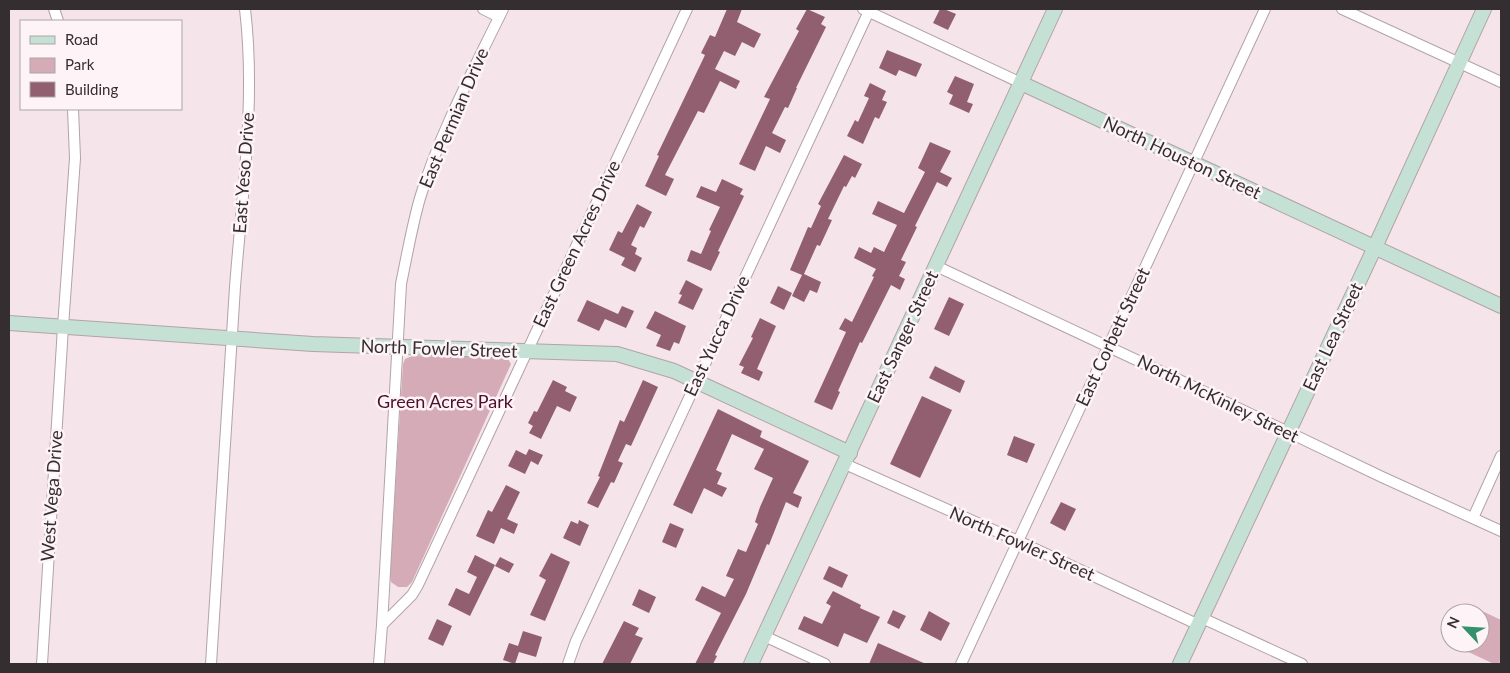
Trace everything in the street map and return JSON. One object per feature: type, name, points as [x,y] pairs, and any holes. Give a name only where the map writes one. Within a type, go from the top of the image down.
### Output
[{"type":"street","name":"East Yeso Drive","points":[[211,664],[249,104],[249,46],[245,9]]},
{"type":"street","points":[[483,9],[501,13]]},
{"type":"street","name":"East Green Acres Drive","points":[[382,625],[412,595],[418,585],[687,9]]},
{"type":"street","name":"East Sanger Street","points":[[749,662],[764,636],[1055,9]]},
{"type":"street","name":"East Corbett Street","points":[[961,664],[1265,9]]},
{"type":"street","points":[[1342,9],[1501,82]]},
{"type":"street","name":"East Lea Street","points":[[1180,664],[1484,9]]},
{"type":"street","name":"North Houston Street","points":[[867,10],[1193,164],[1501,306]]},
{"type":"street","name":"East Yucca Drive","points":[[568,664],[576,641],[867,10]]},
{"type":"street","name":"East Permian Drive","points":[[382,625],[401,284],[420,198],[448,124],[501,13]]},
{"type":"street","name":"West Vega Drive","points":[[42,664],[75,158],[73,110]]},
{"type":"street","name":"North McKinley Street","points":[[936,266],[1382,477],[1501,531]]},
{"type":"street","name":"North Fowler Street","points":[[9,323],[313,344],[617,354],[674,371],[1018,541],[1302,664]]},
{"type":"street","points":[[1473,518],[1501,456]]},
{"type":"street","points":[[379,664],[382,625]]},
{"type":"street","points":[[764,636],[825,664]]},
{"type":"green space","name":"Green Acres Park","points":[[412,356],[503,357],[508,359],[511,364],[412,582],[407,587],[398,587],[391,582],[390,575],[403,364],[405,359]]},
{"type":"green space","points":[[1490,615],[1501,620],[1501,659],[1499,664],[1494,664],[1471,653],[1490,653]]},
{"type":"building","points":[[727,9],[742,9],[737,22],[761,34],[754,48],[742,42],[735,56],[724,51],[715,69],[740,81],[736,89],[720,81],[704,113],[698,111],[665,175],[674,179],[666,196],[645,186],[659,156],[657,155],[705,55],[701,53],[710,35],[715,37]]},
{"type":"building","points":[[807,9],[825,17],[821,24],[826,27],[788,108],[785,107],[772,133],[786,140],[780,153],[766,146],[755,171],[739,164],[770,99],[764,97],[799,31],[796,29]]},
{"type":"building","points":[[940,9],[956,14],[948,30],[933,23]]},
{"type":"building","points":[[887,50],[922,64],[916,77],[899,70],[896,76],[879,68]]},
{"type":"building","points":[[955,76],[974,84],[967,102],[973,104],[969,113],[949,104],[953,95],[947,92]]},
{"type":"building","points":[[870,83],[886,91],[882,100],[887,102],[879,119],[875,117],[863,144],[847,136],[855,120],[858,122],[869,98],[864,96]]},
{"type":"building","points":[[930,142],[951,151],[940,172],[952,178],[947,187],[937,182],[915,226],[917,227],[901,260],[906,262],[899,276],[905,279],[900,290],[891,285],[862,343],[860,342],[838,391],[840,392],[832,410],[814,402],[846,332],[839,329],[845,318],[852,322],[876,269],[854,258],[859,247],[871,253],[874,247],[884,252],[897,225],[872,214],[878,201],[904,213],[925,172],[918,168]]},
{"type":"building","points":[[844,155],[862,164],[855,178],[852,176],[846,187],[844,186],[828,219],[832,220],[820,246],[817,245],[804,274],[821,282],[817,293],[810,290],[804,302],[792,296],[802,275],[790,270],[808,227],[811,228],[821,206],[818,204]]},
{"type":"building","points":[[722,179],[743,189],[740,194],[744,196],[718,251],[720,252],[711,271],[687,261],[691,250],[701,254],[711,231],[709,230],[720,207],[696,197],[701,186],[716,192]]},
{"type":"building","points":[[637,204],[652,212],[644,228],[640,226],[631,245],[637,248],[635,254],[642,258],[635,272],[621,265],[625,258],[609,250],[618,231],[622,233]]},
{"type":"building","points":[[686,280],[703,289],[693,310],[678,303],[682,295],[679,294]]},
{"type":"building","points":[[778,286],[792,293],[784,310],[770,303]]},
{"type":"building","points":[[949,297],[964,304],[949,336],[934,329]]},
{"type":"building","points":[[587,300],[618,314],[622,306],[634,311],[626,328],[605,319],[599,331],[577,321]]},
{"type":"building","points":[[655,311],[686,326],[679,344],[674,342],[670,351],[656,346],[661,335],[646,328]]},
{"type":"building","points":[[760,318],[776,326],[757,369],[763,372],[759,381],[741,373],[744,367],[739,365],[753,338],[751,337]]},
{"type":"building","points":[[935,366],[965,381],[960,393],[929,378]]},
{"type":"building","points":[[553,380],[567,387],[565,391],[577,397],[570,412],[557,406],[541,439],[529,433],[533,426],[528,423],[534,411],[537,412]]},
{"type":"building","points":[[643,380],[658,387],[631,446],[626,444],[618,461],[623,463],[614,483],[611,482],[598,508],[587,503],[600,477],[598,476],[620,420],[624,422]]},
{"type":"building","points":[[922,396],[952,410],[920,478],[890,464]]},
{"type":"building","points":[[718,409],[762,431],[760,437],[809,461],[793,493],[802,497],[798,508],[786,502],[769,545],[767,544],[746,594],[715,655],[717,656],[713,664],[695,664],[721,613],[695,600],[702,586],[725,597],[734,579],[726,576],[738,549],[746,552],[758,524],[755,522],[760,507],[773,478],[754,469],[764,449],[732,434],[716,470],[722,473],[717,484],[727,488],[722,497],[704,488],[692,514],[673,505]]},
{"type":"building","points":[[1014,436],[1035,444],[1027,463],[1007,455]]},
{"type":"building","points":[[529,449],[543,455],[538,465],[531,461],[525,474],[508,466],[516,450],[526,455]]},
{"type":"building","points":[[506,485],[520,492],[507,519],[518,524],[514,534],[501,528],[494,544],[476,536],[488,510],[492,512]]},
{"type":"building","points":[[1061,502],[1076,509],[1065,531],[1050,523]]},
{"type":"building","points":[[579,520],[589,525],[580,546],[563,538],[571,521],[578,524]]},
{"type":"building","points":[[670,523],[684,529],[676,548],[662,542]]},
{"type":"building","points":[[551,553],[570,562],[545,621],[530,615],[546,580],[539,576]]},
{"type":"building","points":[[475,555],[495,565],[470,616],[448,605],[456,588],[469,594],[477,577],[467,572]]},
{"type":"building","points":[[500,557],[514,564],[509,573],[495,566]]},
{"type":"building","points":[[829,566],[848,575],[842,588],[823,579]]},
{"type":"building","points":[[639,589],[656,597],[649,613],[632,605]]},
{"type":"building","points":[[833,591],[861,605],[860,608],[880,617],[867,643],[844,633],[838,647],[798,629],[804,616],[822,624],[831,606],[826,603]]},
{"type":"building","points":[[893,610],[906,616],[899,629],[887,623]]},
{"type":"building","points":[[929,611],[950,623],[941,641],[920,630]]},
{"type":"building","points":[[437,619],[452,626],[443,646],[428,639]]},
{"type":"building","points":[[624,621],[639,628],[635,635],[643,638],[630,664],[602,664]]},
{"type":"building","points":[[523,631],[542,637],[536,657],[519,652],[515,664],[503,660],[509,643],[518,646]]},
{"type":"building","points":[[878,643],[926,664],[869,664]]}]
